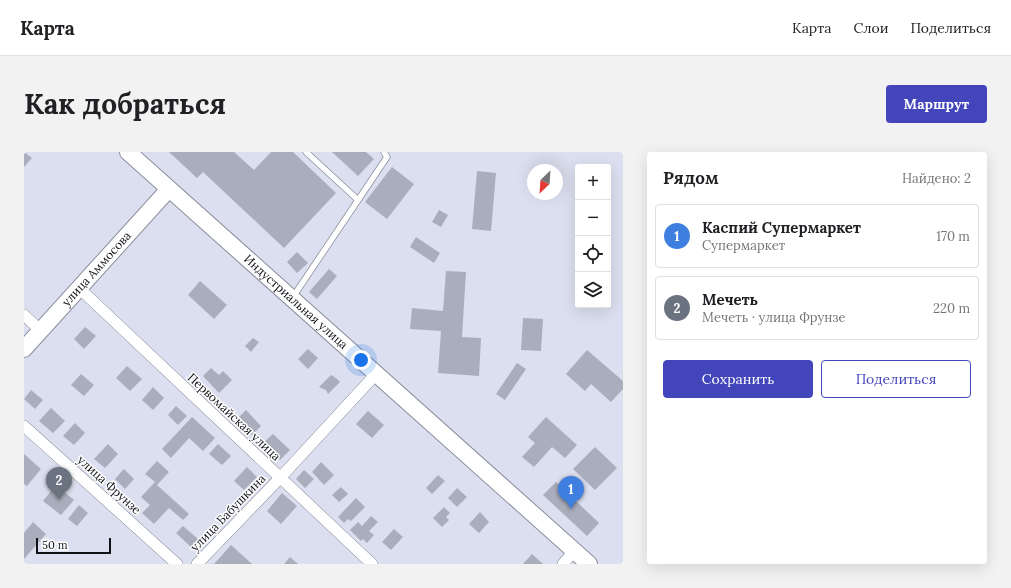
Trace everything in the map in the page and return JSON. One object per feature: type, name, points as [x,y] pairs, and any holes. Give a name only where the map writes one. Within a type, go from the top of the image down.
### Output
[{"type":"main road","name":"Индустриальная улица","points":[[128,152],[589,564]]},
{"type":"main road","name":"улица Аммосова","points":[[24,349],[170,189]]},
{"type":"street","name":"Первомайская улица","points":[[79,288],[372,564]]},
{"type":"street","points":[[24,315],[41,331]]},
{"type":"street","name":"улица Бабушкина","points":[[197,564],[280,478],[376,374]]},
{"type":"street","name":"улица Фрунзе","points":[[24,426],[177,564]]},
{"type":"street","points":[[562,564],[574,551]]},
{"type":"lane","points":[[306,152],[358,200]]},
{"type":"lane","points":[[292,299],[387,157],[384,152]]},
{"type":"building","points":[[24,152],[32,158],[24,167]]},
{"type":"building","points":[[169,152],[234,152],[254,170],[271,152],[293,152],[336,193],[284,248],[203,172],[197,178]]},
{"type":"building","points":[[332,152],[366,152],[374,159],[358,176]]},
{"type":"building","points":[[392,167],[414,184],[387,219],[365,202]]},
{"type":"building","points":[[477,171],[496,173],[491,231],[472,229]]},
{"type":"building","points":[[439,210],[448,215],[441,227],[432,222]]},
{"type":"building","points":[[416,237],[440,253],[434,263],[410,247]]},
{"type":"building","points":[[297,252],[308,263],[297,273],[287,262]]},
{"type":"building","points":[[329,269],[337,276],[317,299],[309,292]]},
{"type":"building","points":[[446,271],[466,272],[462,337],[481,338],[479,376],[438,373],[441,331],[410,329],[412,308],[443,311]]},
{"type":"building","points":[[200,281],[227,305],[214,319],[188,295]]},
{"type":"building","points":[[523,318],[543,319],[541,351],[521,350]]},
{"type":"building","points":[[85,327],[96,336],[84,349],[74,339]]},
{"type":"building","points":[[253,338],[259,342],[251,352],[245,346]]},
{"type":"building","points":[[308,349],[318,358],[308,369],[298,359]]},
{"type":"building","points":[[587,350],[623,381],[623,389],[611,402],[591,384],[585,391],[566,374]]},
{"type":"building","points":[[517,363],[526,369],[505,400],[496,394]]},
{"type":"building","points":[[127,366],[142,379],[130,391],[116,378]]},
{"type":"building","points":[[211,368],[219,375],[223,371],[232,380],[219,393],[203,376]]},
{"type":"building","points":[[81,374],[94,385],[84,396],[71,385]]},
{"type":"building","points":[[331,375],[340,382],[328,394],[326,390],[319,387]]},
{"type":"building","points":[[153,387],[164,398],[153,410],[142,400]]},
{"type":"building","points":[[31,390],[43,400],[35,409],[24,399]]},
{"type":"building","points":[[176,406],[187,416],[178,425],[168,415]]},
{"type":"building","points":[[51,408],[65,421],[53,433],[39,421]]},
{"type":"building","points":[[246,410],[261,426],[252,435],[236,420]]},
{"type":"building","points":[[368,411],[384,425],[372,438],[356,424]]},
{"type":"building","points":[[192,417],[215,438],[203,451],[189,438],[171,458],[162,449]]},
{"type":"building","points":[[546,417],[577,445],[565,458],[552,447],[534,467],[522,457],[535,443],[528,437]]},
{"type":"building","points":[[75,423],[85,433],[74,445],[63,436]]},
{"type":"building","points":[[273,434],[290,450],[280,460],[263,443]]},
{"type":"building","points":[[108,444],[118,454],[105,468],[94,459]]},
{"type":"building","points":[[218,444],[231,456],[222,465],[209,454]]},
{"type":"building","points":[[595,447],[617,468],[595,490],[573,469]]},
{"type":"building","points":[[24,454],[41,469],[27,486],[24,484]]},
{"type":"building","points":[[157,461],[169,472],[157,485],[189,514],[183,520],[169,508],[154,524],[142,513],[150,505],[141,497],[155,482],[145,474]]},
{"type":"building","points":[[321,462],[334,475],[324,485],[312,472]]},
{"type":"building","points":[[247,467],[257,477],[244,490],[234,481]]},
{"type":"building","points":[[124,469],[134,479],[125,489],[115,479]]},
{"type":"building","points":[[304,470],[314,479],[305,488],[296,479]]},
{"type":"building","points":[[438,475],[445,481],[432,494],[426,488]]},
{"type":"building","points":[[556,482],[599,523],[587,536],[543,495]]},
{"type":"building","points":[[56,485],[74,500],[61,515],[43,501]]},
{"type":"building","points":[[341,487],[348,494],[339,502],[332,495]]},
{"type":"building","points":[[457,488],[467,497],[457,507],[448,498]]},
{"type":"building","points":[[282,493],[297,506],[281,524],[267,511]]},
{"type":"building","points":[[356,498],[365,507],[351,521],[348,519],[344,523],[338,517]]},
{"type":"building","points":[[79,505],[88,513],[77,526],[68,519]]},
{"type":"building","points":[[444,507],[450,513],[446,517],[449,520],[442,527],[433,518]]},
{"type":"building","points":[[480,512],[489,522],[479,533],[469,524]]},
{"type":"building","points":[[371,516],[378,522],[369,531],[374,535],[367,543],[363,539],[361,541],[350,530],[358,522],[362,526]]},
{"type":"building","points":[[33,522],[46,534],[24,559],[24,533]]},
{"type":"building","points":[[183,526],[198,539],[191,547],[176,533]]},
{"type":"building","points":[[394,529],[403,537],[391,550],[382,542]]},
{"type":"building","points":[[231,545],[252,564],[214,564]]},
{"type":"building","points":[[532,554],[543,564],[523,564]]},
{"type":"building","points":[[290,557],[298,564],[284,564]]},
{"type":"place","name":"Мечеть","points":[[59,500]]},
{"type":"place","name":"Каспий Супермаркет","points":[[571,509]]}]
